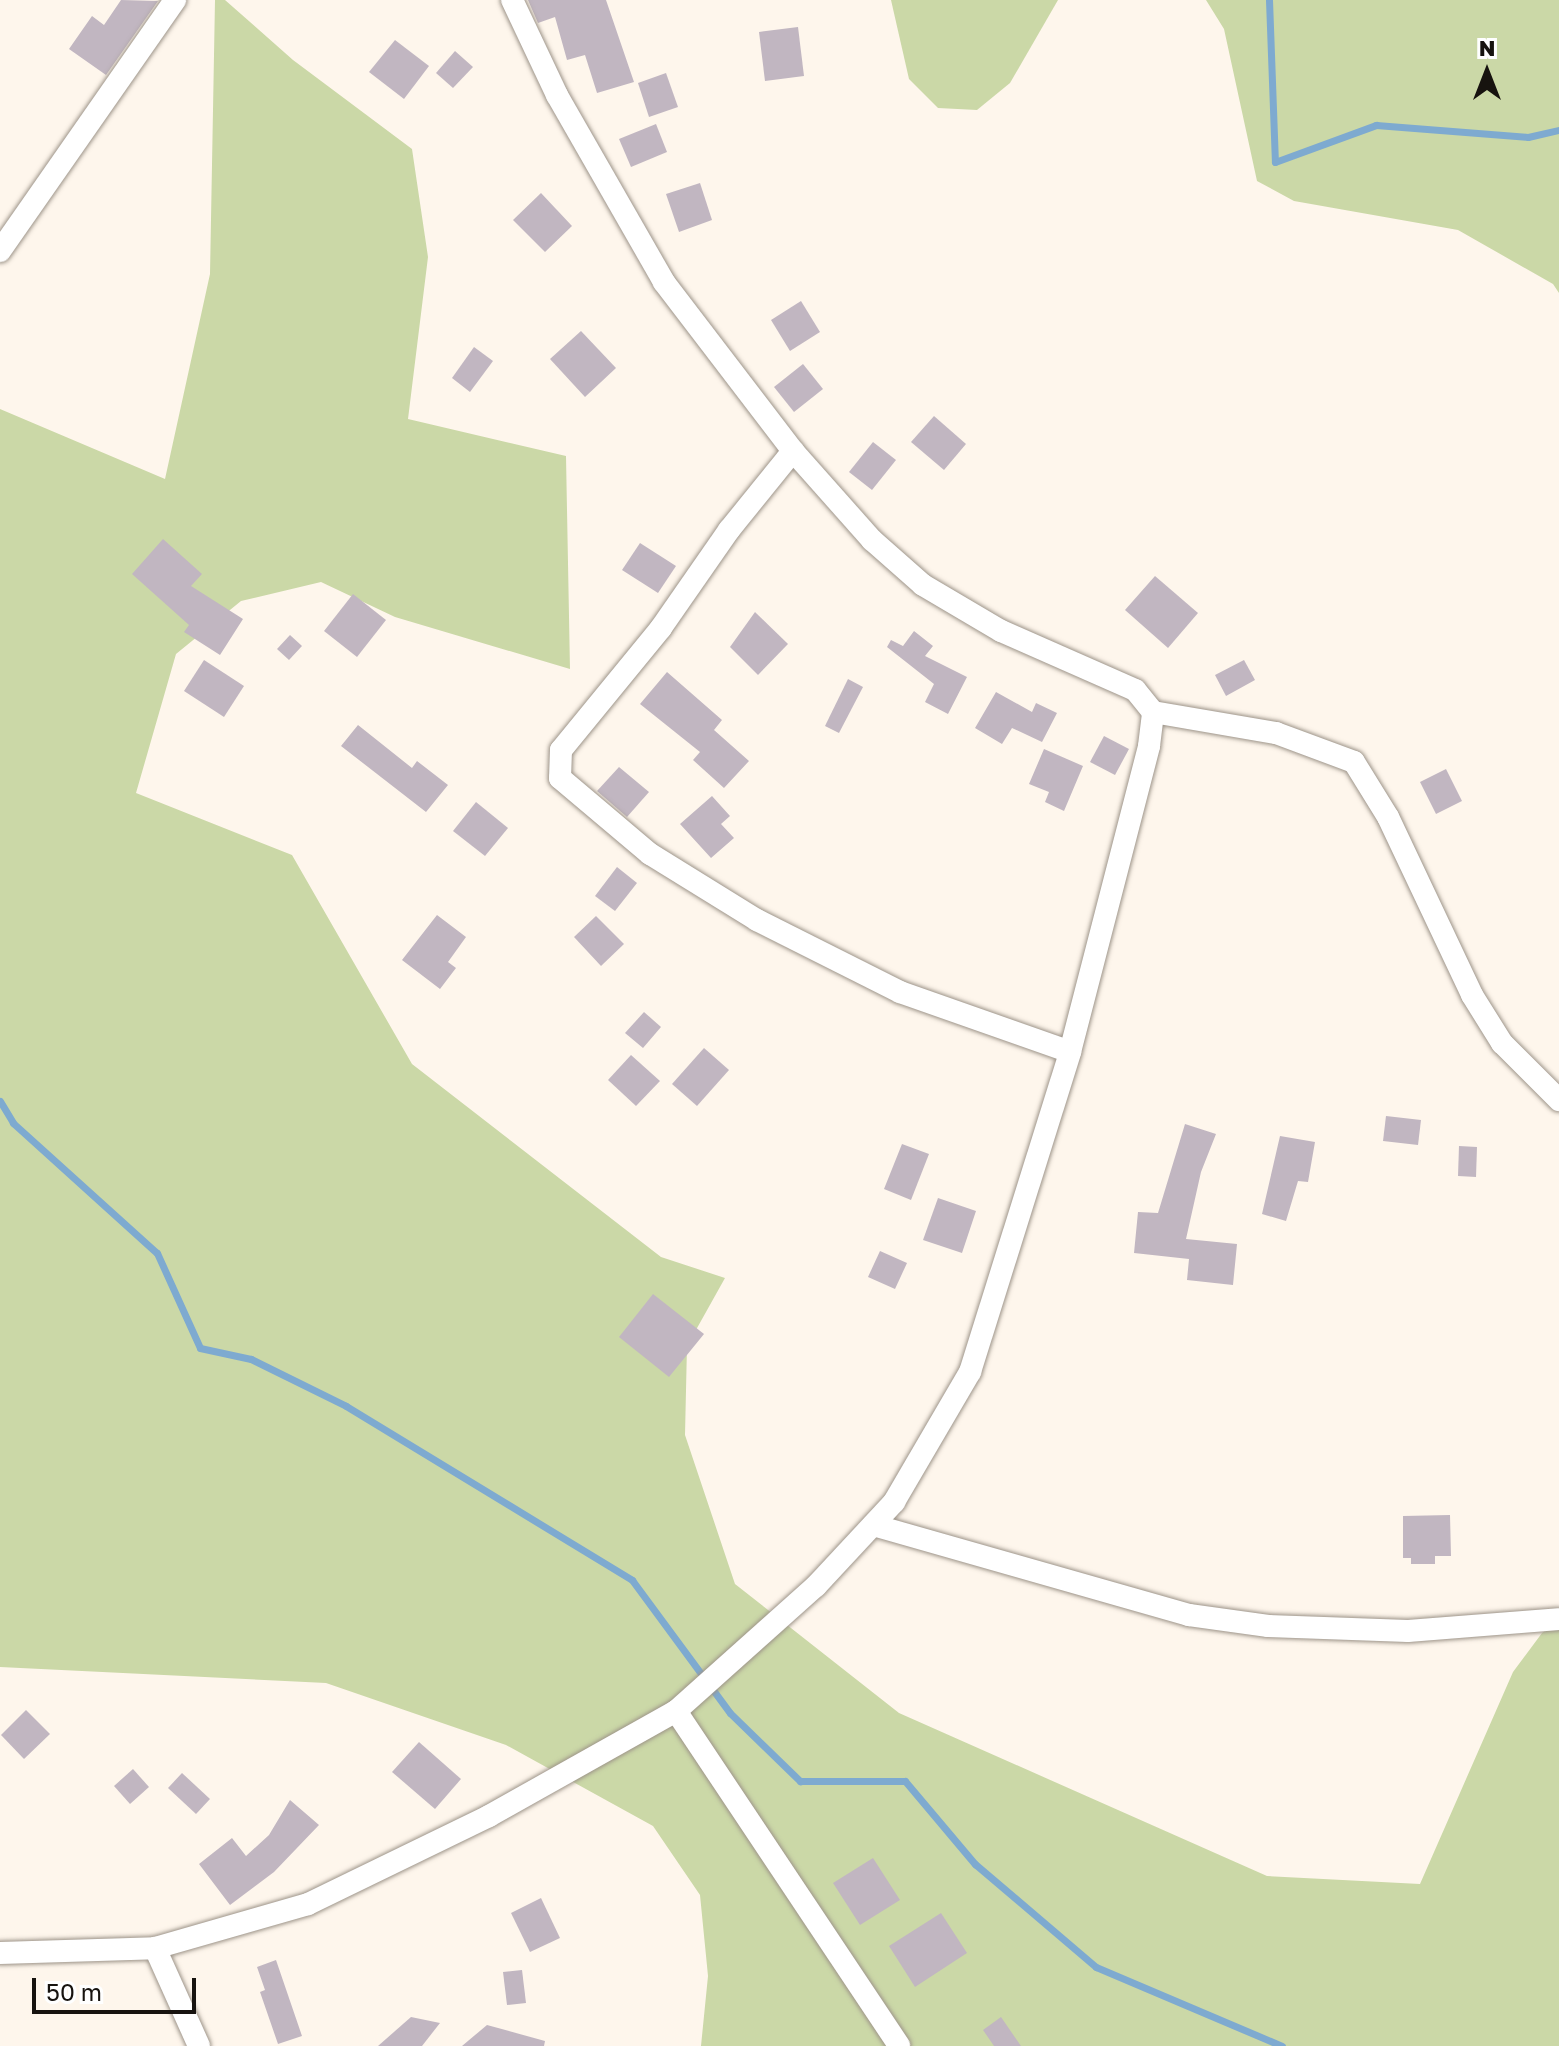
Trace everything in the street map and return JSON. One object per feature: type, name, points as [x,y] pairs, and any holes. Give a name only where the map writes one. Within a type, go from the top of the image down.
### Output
[{"type":"street","points":[[0,251],[175,0]]},
{"type":"street","points":[[512,0],[557,95],[664,282],[793,451],[872,540],[923,585],[1001,631],[1135,690],[1153,712],[1276,733],[1354,762],[1388,817],[1472,995],[1502,1043],[1559,1100]]},
{"type":"street","points":[[793,451],[729,530],[661,628],[561,750],[560,778],[650,854],[757,920],[900,992],[1070,1052]]},
{"type":"street","points":[[0,1953],[155,1948],[308,1904],[489,1816],[676,1711],[816,1586],[873,1525],[894,1502],[970,1372],[1070,1052],[1149,746],[1153,712]]},
{"type":"street","points":[[873,1525],[1189,1615],[1268,1626],[1408,1631],[1559,1619]]},
{"type":"street","points":[[676,1711],[899,2046]]},
{"type":"street","points":[[155,1948],[199,2046]]},
{"type":"green space","points":[[215,0],[225,0],[293,60],[412,149],[428,257],[408,419],[566,456],[570,669],[395,617],[321,582],[241,601],[176,654],[136,793],[292,855],[412,1064],[661,1257],[725,1278],[687,1346],[685,1435],[735,1584],[899,1713],[1267,1876],[1420,1884],[1513,1672],[1542,1633],[1559,1620],[1559,2046],[701,2046],[708,1976],[700,1895],[653,1826],[506,1745],[326,1683],[0,1667],[0,409],[165,479],[210,274]]},
{"type":"green space","points":[[891,0],[1058,0],[1010,83],[977,110],[938,108],[909,79]]},
{"type":"green space","points":[[1206,0],[1559,0],[1559,293],[1553,284],[1458,230],[1294,201],[1257,181],[1224,29]]},
{"type":"building","points":[[121,0],[158,1],[106,75],[69,49],[92,16],[104,25]]},
{"type":"building","points":[[528,0],[606,0],[634,82],[597,93],[585,55],[567,60],[555,17],[538,23]]},
{"type":"building","points":[[798,27],[804,76],[765,81],[759,32]]},
{"type":"building","points":[[395,40],[429,66],[404,99],[369,72]]},
{"type":"building","points":[[455,51],[473,67],[453,88],[436,73]]},
{"type":"building","points":[[666,73],[678,107],[649,117],[638,83]]},
{"type":"building","points":[[656,124],[667,152],[631,167],[619,139]]},
{"type":"building","points":[[700,183],[712,220],[679,232],[666,194]]},
{"type":"building","points":[[541,193],[572,226],[545,252],[513,220]]},
{"type":"building","points":[[801,301],[820,332],[790,351],[771,320]]},
{"type":"building","points":[[581,331],[616,368],[585,397],[550,359]]},
{"type":"building","points":[[474,347],[493,361],[470,392],[452,378]]},
{"type":"building","points":[[803,364],[823,389],[794,412],[774,387]]},
{"type":"building","points":[[934,416],[966,444],[944,470],[911,442]]},
{"type":"building","points":[[873,442],[896,460],[872,490],[849,472]]},
{"type":"building","points":[[163,539],[202,574],[191,586],[243,619],[220,655],[184,632],[189,625],[132,574]]},
{"type":"building","points":[[640,543],[676,566],[658,593],[622,570]]},
{"type":"building","points":[[1155,576],[1198,613],[1168,648],[1125,610]]},
{"type":"building","points":[[353,594],[386,620],[357,657],[324,631]]},
{"type":"building","points":[[755,612],[788,644],[758,675],[730,647]]},
{"type":"building","points":[[914,631],[933,646],[925,656],[967,677],[948,714],[925,702],[934,684],[887,647],[891,640],[903,646]]},
{"type":"building","points":[[290,635],[302,646],[289,660],[277,649]]},
{"type":"building","points":[[204,660],[244,686],[224,717],[184,691]]},
{"type":"building","points":[[1244,660],[1255,680],[1226,696],[1215,675]]},
{"type":"building","points":[[667,672],[722,720],[714,730],[749,761],[724,788],[693,760],[700,752],[640,704]]},
{"type":"building","points":[[848,679],[863,687],[839,733],[825,726]]},
{"type":"building","points":[[996,692],[1032,712],[1036,703],[1057,713],[1042,742],[1012,728],[1002,744],[975,728]]},
{"type":"building","points":[[358,725],[412,768],[417,761],[448,785],[426,812],[341,746]]},
{"type":"building","points":[[1104,736],[1129,749],[1115,775],[1090,762]]},
{"type":"building","points":[[1044,749],[1083,766],[1064,811],[1045,802],[1049,792],[1029,784]]},
{"type":"building","points":[[619,767],[649,792],[627,817],[597,791]]},
{"type":"building","points":[[1446,769],[1462,801],[1436,814],[1420,782]]},
{"type":"building","points":[[712,796],[730,816],[721,824],[734,838],[711,858],[680,824]]},
{"type":"building","points":[[476,802],[508,828],[485,856],[453,831]]},
{"type":"building","points":[[617,867],[637,883],[615,911],[595,896]]},
{"type":"building","points":[[437,915],[466,937],[448,962],[456,968],[440,989],[402,960]]},
{"type":"building","points":[[596,916],[624,944],[601,966],[574,937]]},
{"type":"building","points":[[644,1012],[661,1027],[643,1048],[625,1033]]},
{"type":"building","points":[[704,1048],[729,1070],[697,1106],[672,1084]]},
{"type":"building","points":[[631,1055],[660,1081],[636,1106],[608,1080]]},
{"type":"building","points":[[1386,1116],[1421,1120],[1418,1145],[1383,1141]]},
{"type":"building","points":[[1185,1124],[1216,1134],[1201,1172],[1186,1239],[1237,1244],[1233,1285],[1187,1280],[1189,1259],[1134,1253],[1138,1212],[1158,1213]]},
{"type":"building","points":[[1280,1136],[1315,1142],[1308,1182],[1298,1181],[1286,1221],[1262,1214]]},
{"type":"building","points":[[902,1144],[929,1154],[911,1200],[884,1189]]},
{"type":"building","points":[[1459,1146],[1477,1147],[1476,1177],[1458,1176]]},
{"type":"building","points":[[938,1198],[976,1211],[962,1253],[923,1240]]},
{"type":"building","points":[[880,1251],[907,1263],[895,1289],[868,1277]]},
{"type":"building","points":[[653,1294],[704,1334],[669,1377],[619,1337]]},
{"type":"building","points":[[1450,1515],[1451,1556],[1435,1556],[1435,1564],[1411,1564],[1411,1558],[1403,1558],[1403,1516]]},
{"type":"building","points":[[26,1710],[50,1734],[24,1759],[1,1735]]},
{"type":"building","points":[[419,1742],[461,1779],[435,1809],[392,1772]]},
{"type":"building","points":[[133,1769],[149,1787],[130,1804],[114,1786]]},
{"type":"building","points":[[182,1773],[210,1799],[196,1814],[168,1788]]},
{"type":"building","points":[[290,1800],[319,1825],[274,1872],[230,1905],[199,1864],[232,1838],[246,1856],[269,1835]]},
{"type":"building","points":[[873,1858],[900,1900],[860,1925],[833,1883]]},
{"type":"building","points":[[541,1898],[560,1938],[530,1952],[511,1913]]},
{"type":"building","points":[[941,1913],[967,1953],[915,1987],[889,1946]]},
{"type":"building","points":[[276,1960],[302,2036],[278,2044],[260,1992],[265,1990],[257,1967]]},
{"type":"building","points":[[522,1970],[526,2003],[507,2005],[503,1972]]},
{"type":"building","points":[[411,2017],[440,2023],[422,2046],[378,2046]]},
{"type":"building","points":[[1001,2017],[1021,2046],[994,2046],[983,2030]]},
{"type":"building","points":[[487,2025],[545,2041],[544,2046],[462,2046]]},
{"type":"waterway","points":[[1269,0],[1275,162],[1376,125],[1528,137],[1559,130]]},
{"type":"waterway","points":[[0,1101],[13,1123],[157,1253],[200,1348],[251,1359],[346,1406],[632,1580],[730,1713],[800,1781],[905,1781],[975,1864],[1096,1967],[1282,2046]]}]
